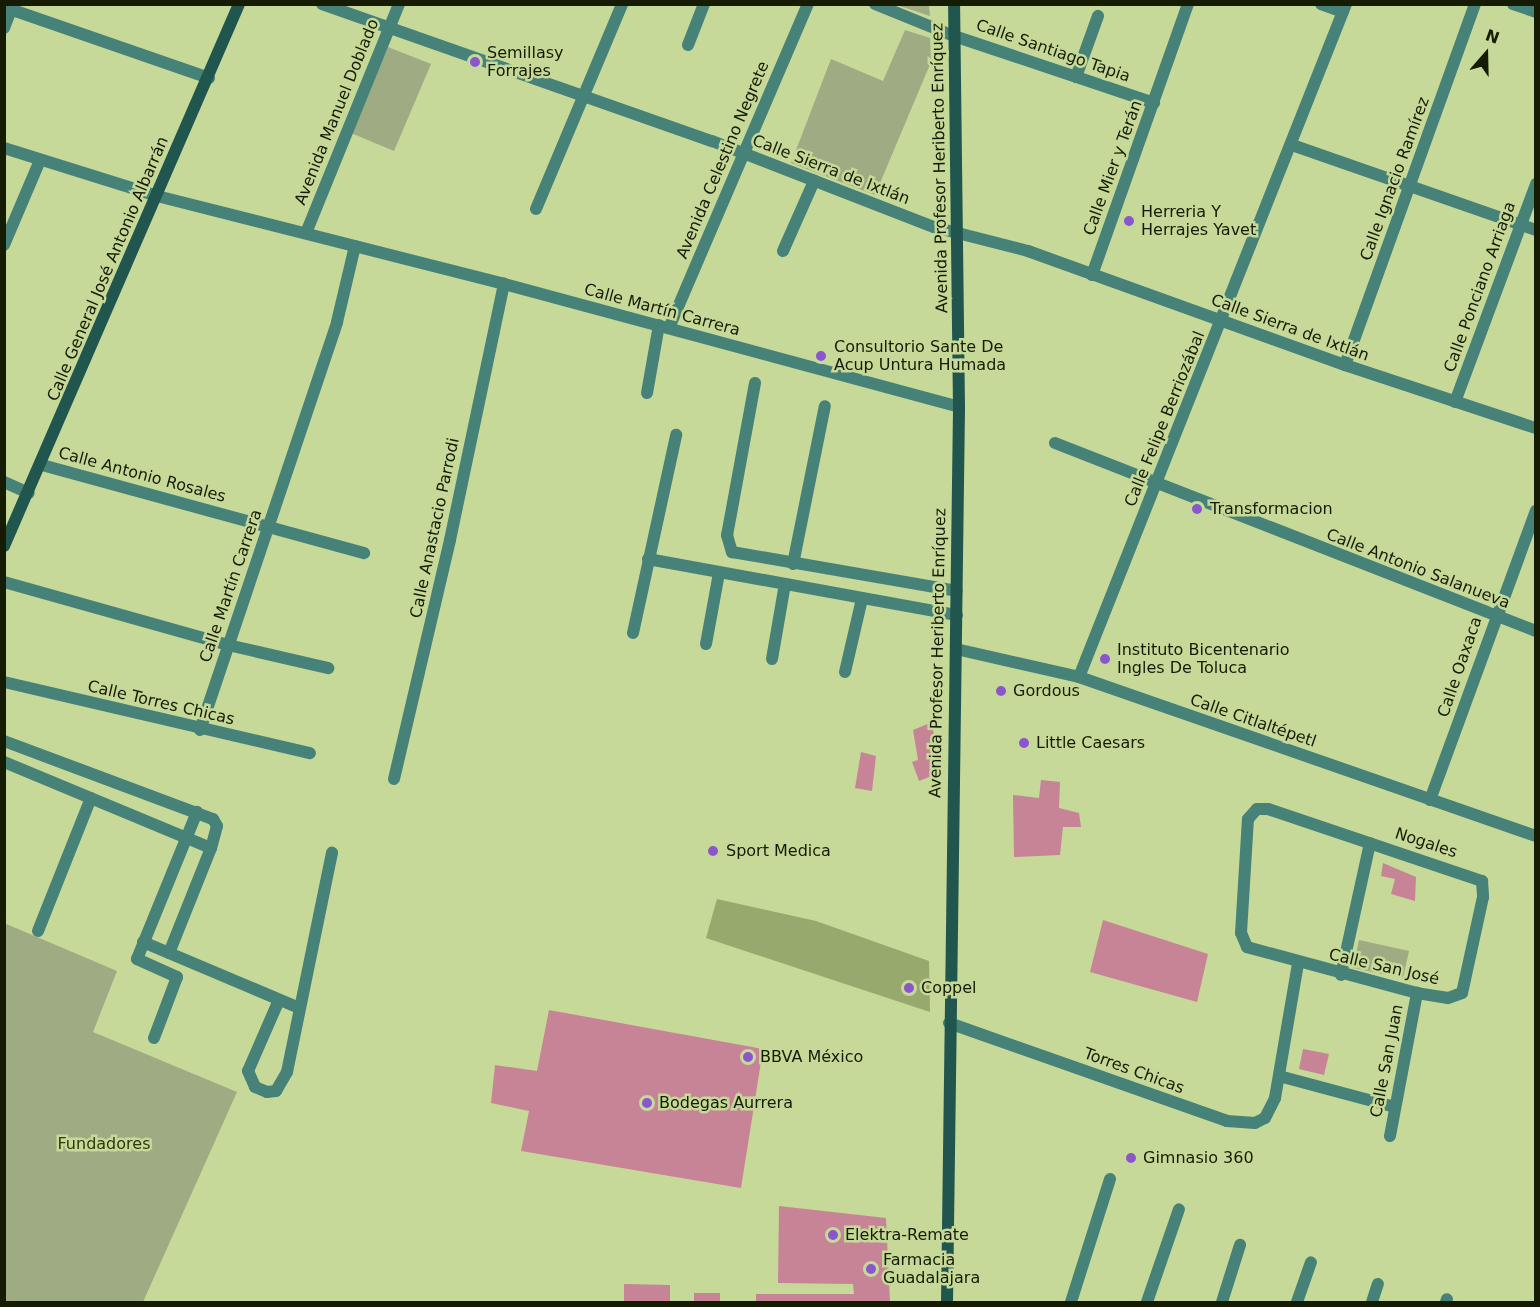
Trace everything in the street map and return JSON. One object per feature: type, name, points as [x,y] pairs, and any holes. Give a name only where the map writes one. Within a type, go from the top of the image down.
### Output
[{"type":"main road","name":"Avenida Profesor Heriberto Enríquez","points":[[947,1302],[959,407],[954,4]]},
{"type":"main road","name":"Calle General José Antonio Albarrán","points":[[4,546],[42,465],[209,78],[237,5]]},
{"type":"street","name":"Calle Sierra de Ixtlán","points":[[322,4],[341,8],[389,28],[745,154],[957,233],[1028,251],[1345,365],[1536,428]]},
{"type":"street","name":"Avenida Manuel Doblado","points":[[306,233],[399,4]]},
{"type":"street","points":[[536,209],[622,4]]},
{"type":"street","points":[[688,45],[704,4]]},
{"type":"street","name":"Avenida Celestino Negrete","points":[[647,393],[664,327],[745,154],[808,4]]},
{"type":"street","name":"Calle Santiago Tapia","points":[[875,4],[954,36],[1154,103]]},
{"type":"street","name":"Calle Mier y Terán","points":[[1092,274],[1188,4]]},
{"type":"street","points":[[1321,4],[1345,8]]},
{"type":"street","name":"Calle Ignacio Ramírez","points":[[1345,365],[1475,4]]},
{"type":"street","points":[[1513,4],[1536,12]]},
{"type":"street","points":[[4,28],[10,7],[209,78]]},
{"type":"street","name":"Calle Felipe Berriozábal","points":[[1079,677],[1345,8]]},
{"type":"street","points":[[1076,77],[1098,16]]},
{"type":"street","points":[[1292,145],[1536,230]]},
{"type":"street","name":"Calle Martín Carrera","points":[[4,147],[157,196],[504,284],[959,407]]},
{"type":"street","points":[[4,245],[40,160]]},
{"type":"street","points":[[783,250],[814,181]]},
{"type":"street","name":"Calle Ponciano Arriaga","points":[[1455,402],[1536,184]]},
{"type":"street","name":"Calle Martín Carrera","points":[[200,730],[337,322],[356,246]]},
{"type":"street","name":"Calle Anastacio Parrodi","points":[[394,779],[450,540],[504,284]]},
{"type":"street","points":[[755,383],[727,545],[737,554],[957,591]]},
{"type":"street","points":[[793,564],[825,406]]},
{"type":"street","points":[[633,633],[676,435]]},
{"type":"street","name":"Calle Antonio Salanueva","points":[[1055,443],[1495,617],[1536,631]]},
{"type":"street","name":"Calle Antonio Rosales","points":[[42,465],[269,525],[364,553]]},
{"type":"street","points":[[4,482],[28,493]]},
{"type":"street","name":"Calle Oaxaca","points":[[1430,800],[1495,617],[1536,511]]},
{"type":"street","points":[[648,559],[957,615]]},
{"type":"street","points":[[706,644],[719,573]]},
{"type":"street","points":[[4,582],[228,645],[327,668]]},
{"type":"street","points":[[772,659],[785,584]]},
{"type":"street","points":[[845,672],[862,599]]},
{"type":"street","name":"Calle Citlaltépetl","points":[[956,649],[1079,677],[1536,836]]},
{"type":"street","name":"Calle Torres Chicas","points":[[4,682],[200,730],[310,753]]},
{"type":"street","points":[[4,741],[197,812],[216,822],[211,848],[169,953]]},
{"type":"street","points":[[4,762],[211,848]]},
{"type":"street","points":[[38,931],[91,798]]},
{"type":"street","name":"Nogales","points":[[1242,941],[1250,813],[1268,809],[1482,881],[1483,897],[1462,993]]},
{"type":"street","points":[[177,977],[138,960],[143,942],[197,812]]},
{"type":"street","points":[[1341,975],[1370,843]]},
{"type":"street","points":[[279,1000],[248,1071],[255,1087],[262,1090],[276,1091],[282,1083],[332,853]]},
{"type":"street","name":"Calle San José","points":[[1242,941],[1250,949],[1298,964],[1417,993],[1448,998],[1462,993]]},
{"type":"street","points":[[143,942],[299,1008]]},
{"type":"street","points":[[154,1038],[183,958]]},
{"type":"street","points":[[1298,964],[1279,1076],[1395,1107]]},
{"type":"street","name":"Calle San Juan","points":[[1390,1136],[1417,993]]},
{"type":"street","name":"Torres Chicas","points":[[949,1023],[1241,1125],[1264,1118],[1272,1108],[1279,1076]]},
{"type":"street","points":[[1071,1302],[1110,1179]]},
{"type":"street","points":[[1147,1302],[1179,1209]]},
{"type":"street","points":[[1222,1302],[1240,1245]]},
{"type":"street","points":[[1297,1302],[1311,1262]]},
{"type":"street","points":[[1372,1302],[1378,1284]]},
{"type":"green space","points":[[897,5],[929,5],[930,16]]},
{"type":"green space","points":[[905,30],[930,38],[931,62],[875,195],[791,163],[831,59],[883,81]]},
{"type":"green space","points":[[388,47],[431,64],[394,151],[351,133]]},
{"type":"green space","points":[[717,899],[816,921],[929,961],[930,1012],[706,938]]},
{"type":"green space","name":"Fundadores","points":[[4,923],[117,971],[93,1032],[237,1092],[143,1302],[5,1302]]},
{"type":"green space","points":[[1359,940],[1409,951],[1403,978],[1353,968]]},
{"type":"building","points":[[930,723],[937,741],[931,743],[939,773],[919,781],[912,762],[918,760],[913,730]]},
{"type":"building","points":[[861,752],[876,756],[872,791],[855,788]]},
{"type":"building","points":[[1041,780],[1060,782],[1059,808],[1079,813],[1081,827],[1063,827],[1060,855],[1014,857],[1013,795],[1039,798]]},
{"type":"building","points":[[1383,863],[1416,877],[1415,901],[1391,894],[1395,879],[1381,876]]},
{"type":"building","points":[[1103,920],[1208,954],[1197,1002],[1090,972]]},
{"type":"building","points":[[549,1010],[763,1049],[741,1188],[521,1151],[529,1111],[491,1103],[495,1065],[537,1071]]},
{"type":"building","points":[[1303,1049],[1329,1054],[1324,1075],[1299,1069]]},
{"type":"building","name":"Elektra-Remate","points":[[779,1206],[886,1218],[890,1302],[756,1302],[756,1294],[854,1294],[853,1284],[778,1283]]},
{"type":"building","points":[[624,1284],[670,1285],[670,1302],[624,1302]]},
{"type":"building","points":[[694,1293],[720,1293],[720,1302],[694,1302]]},
{"type":"place","name":"Semillasy Forrajes","points":[[475,62]]},
{"type":"place","name":"Herreria Y Herrajes Yavet","points":[[1129,221]]},
{"type":"place","name":"Consultorio Sante De Acup Untura Humada","points":[[821,356]]},
{"type":"place","name":"Transformacion","points":[[1197,509]]},
{"type":"place","name":"Instituto Bicentenario Ingles De Toluca","points":[[1105,659]]},
{"type":"place","name":"Gordous","points":[[1001,691]]},
{"type":"place","name":"Little Caesars","points":[[1024,743]]},
{"type":"place","name":"Sport Medica","points":[[713,851]]},
{"type":"place","name":"Coppel","points":[[909,988]]},
{"type":"place","name":"BBVA México","points":[[748,1057]]},
{"type":"place","name":"Bodegas Aurrera","points":[[647,1103]]},
{"type":"place","name":"Gimnasio 360","points":[[1131,1158]]},
{"type":"place","name":"Elektra-Remate","points":[[833,1235]]},
{"type":"place","name":"Farmacia Guadalajara","points":[[871,1269]]}]
